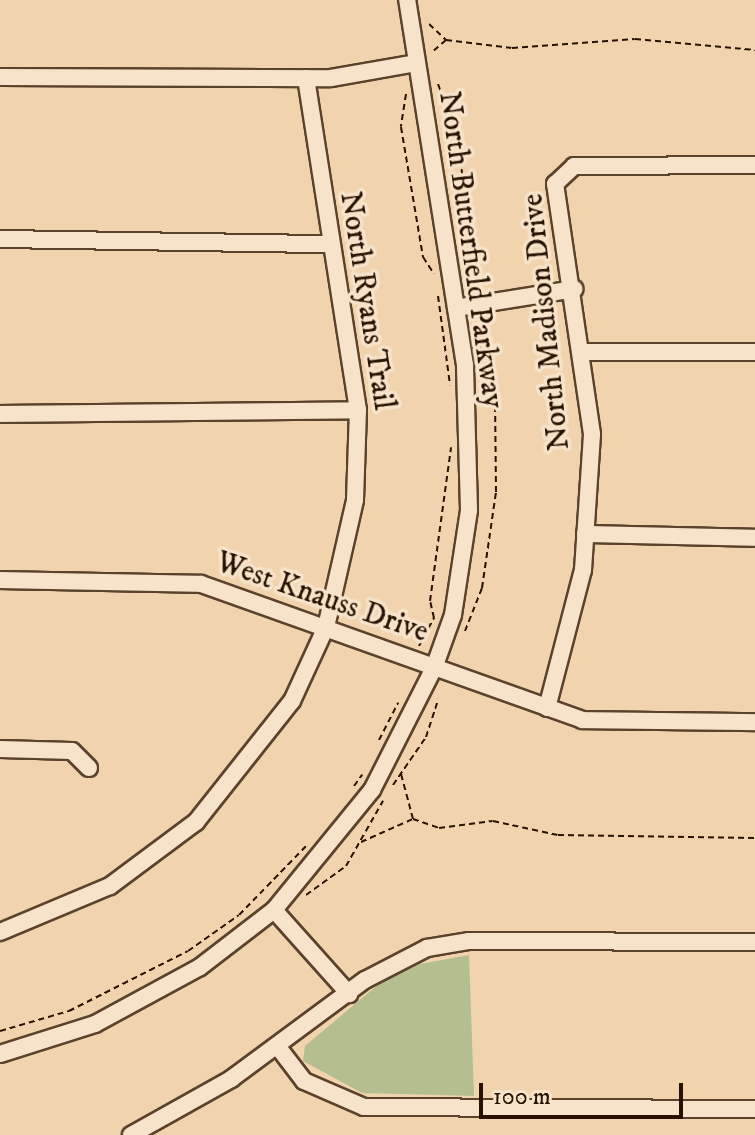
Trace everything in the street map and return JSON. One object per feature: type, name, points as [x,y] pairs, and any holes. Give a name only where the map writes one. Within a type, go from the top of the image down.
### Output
[{"type":"street","name":"North Butterfield Parkway","points":[[0,1054],[95,1024],[200,967],[274,910],[372,790],[434,668],[453,615],[469,510],[456,308],[407,0]]},
{"type":"street","points":[[0,77],[306,78],[416,63]]},
{"type":"street","name":"North Ryans Trail","points":[[0,932],[110,886],[196,822],[292,701],[326,627],[355,500],[358,410],[306,78]]},
{"type":"street","name":"North Madison Drive","points":[[547,708],[585,534],[592,434],[574,289],[555,184],[566,168],[755,165]]},
{"type":"street","points":[[0,239],[330,244]]},
{"type":"street","points":[[456,308],[574,289]]},
{"type":"street","points":[[583,352],[755,352]]},
{"type":"street","points":[[0,414],[358,410]]},
{"type":"street","points":[[585,534],[755,538]]},
{"type":"street","name":"West Knauss Drive","points":[[0,580],[201,584],[547,708],[624,724],[755,722]]},
{"type":"street","points":[[0,749],[72,751],[89,768]]},
{"type":"street","points":[[274,910],[349,994]]},
{"type":"street","points":[[131,1135],[278,1047],[349,994],[427,948],[469,941],[755,942]]},
{"type":"street","points":[[278,1047],[304,1081],[364,1107],[755,1109]]},
{"type":"path","points":[[429,24],[446,40],[512,48],[635,39],[755,50]]},
{"type":"path","points":[[432,52],[446,40]]},
{"type":"path","points":[[438,84],[455,130],[472,233],[468,273]]},
{"type":"path","points":[[406,89],[401,127],[423,257],[435,276]]},
{"type":"path","points":[[437,292],[451,401]]},
{"type":"path","points":[[461,635],[480,599],[496,492],[495,398],[478,342]]},
{"type":"path","points":[[405,657],[429,636],[434,618],[430,601],[452,443]]},
{"type":"path","points":[[377,744],[401,698]]},
{"type":"path","points":[[350,793],[364,771]]},
{"type":"path","points":[[400,772],[413,819]]},
{"type":"path","points":[[360,843],[413,819],[439,828],[493,821],[558,835],[755,838]]},
{"type":"path","points":[[0,1031],[69,1011],[188,951],[239,915],[314,837]]},
{"type":"green space","points":[[469,955],[474,1096],[362,1093],[303,1061],[305,1046],[380,983],[420,964]]}]
